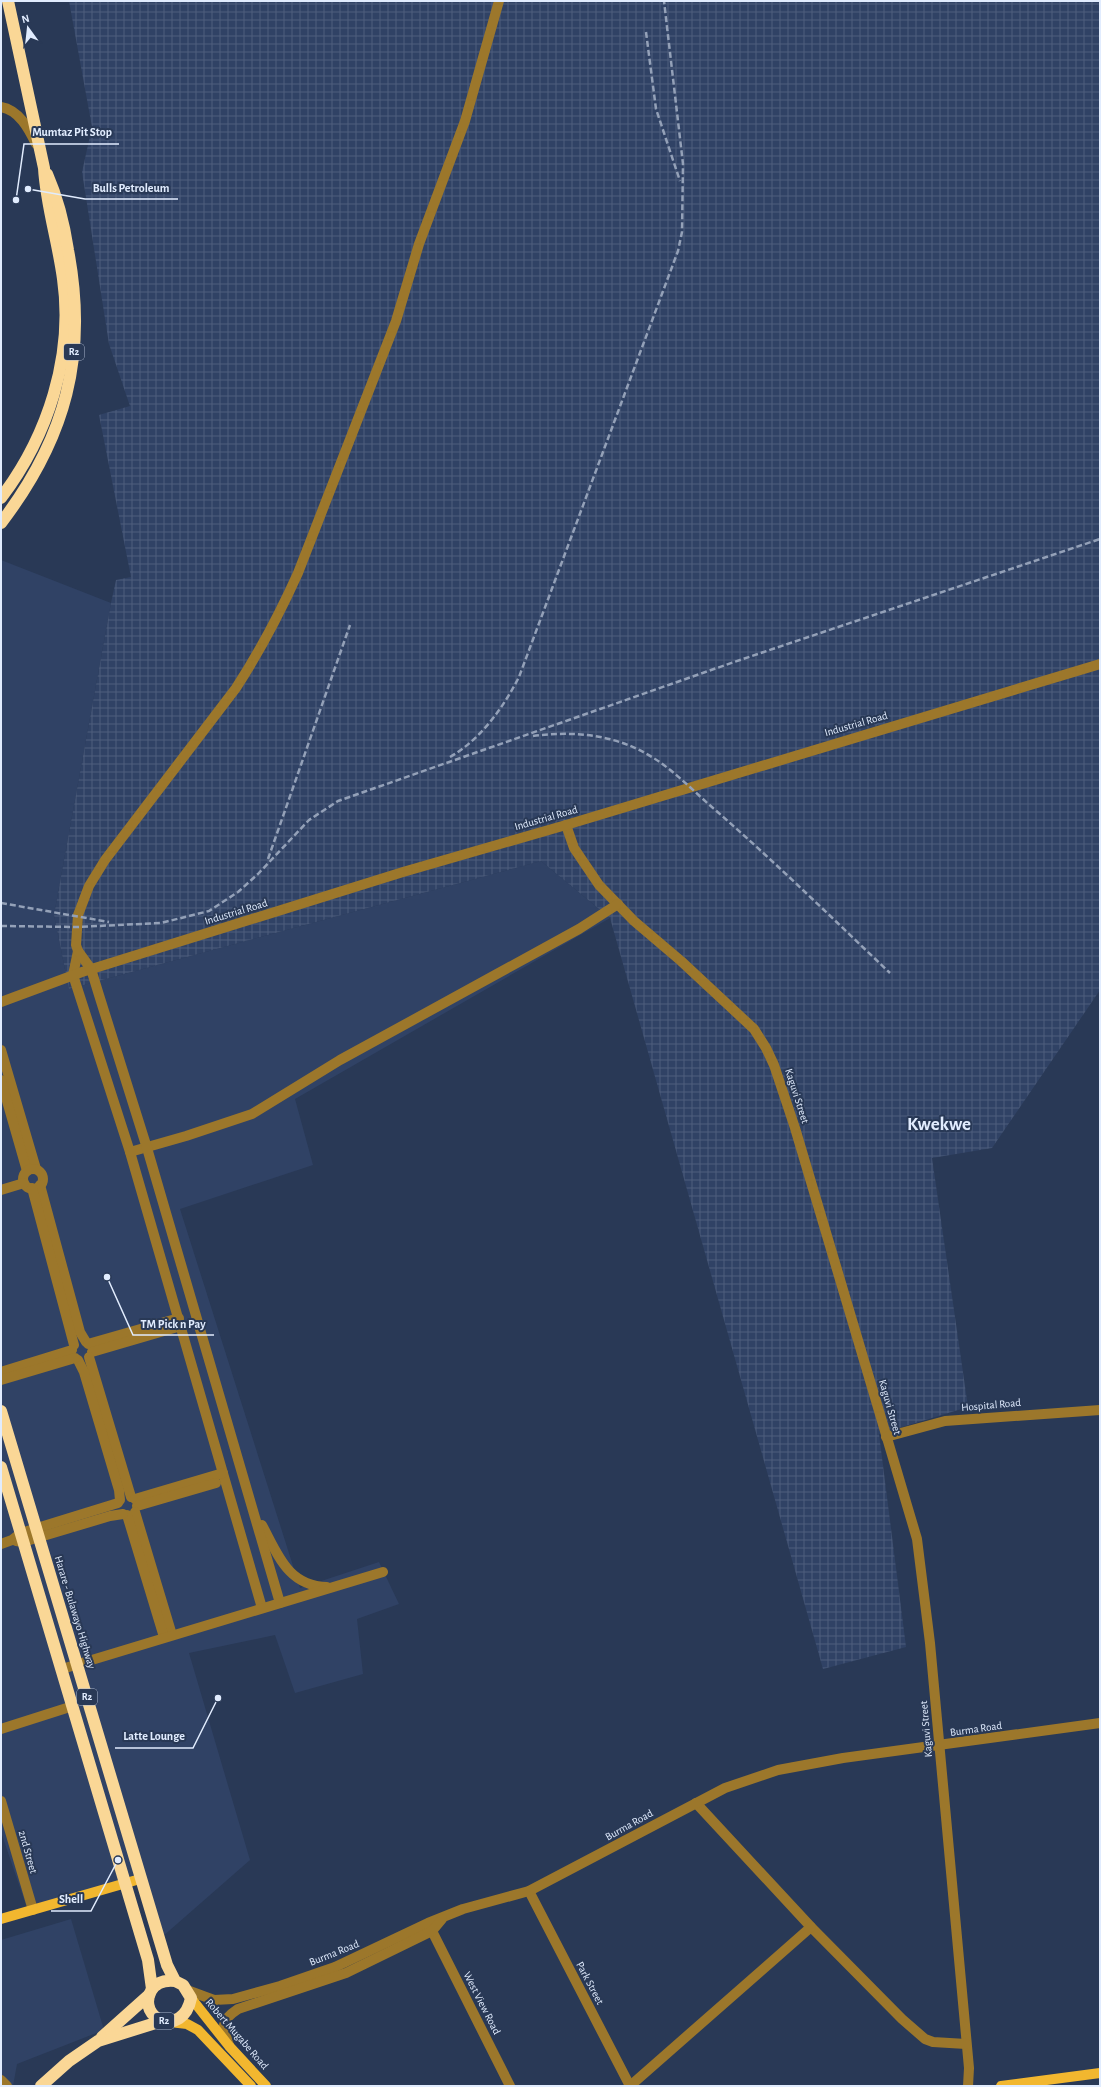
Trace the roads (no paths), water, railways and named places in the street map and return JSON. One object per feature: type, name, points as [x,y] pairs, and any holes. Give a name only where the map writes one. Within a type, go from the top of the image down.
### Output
[{"type":"highway","name":"R2","points":[[1,498],[30,454],[42,429],[54,393],[64,342],[66,305],[58,248],[46,193],[41,152],[8,1]]},
{"type":"highway","name":"R2","points":[[1,523],[36,472],[47,449],[60,416],[73,364],[77,329],[73,276],[55,191],[44,168]]},
{"type":"highway","name":"Harare - Bulawayo Highway","points":[[1,1412],[166,1965],[175,1981],[183,1985],[189,1994]]},
{"type":"highway","name":"R2","points":[[1,1466],[19,1538],[39,1592],[148,1960],[150,1992],[148,2003],[150,2010],[155,2017],[166,2021]]},
{"type":"highway","points":[[39,1592],[54,1587]]},
{"type":"highway","points":[[103,1809],[118,1805]]},
{"type":"highway","points":[[117,1855],[132,1850]]},
{"type":"highway","name":"R2","points":[[41,2086],[69,2061],[98,2040],[158,1983],[166,1980],[175,1981]]},
{"type":"highway","name":"R2","points":[[98,2040],[166,2021],[178,2020],[185,2015],[189,2008],[189,1994]]},
{"type":"main road","points":[[1,1920],[140,1879]]},
{"type":"main road","name":"Robert Mugabe Road","points":[[189,1994],[229,2046],[266,2086]]},
{"type":"main road","points":[[166,2021],[187,2024],[198,2030],[251,2086]]},
{"type":"main road","points":[[1001,2086],[1100,2073]]},
{"type":"street","points":[[280,1603],[147,1148],[91,969],[78,951],[76,945],[78,915],[89,886],[105,860],[240,682],[273,625],[298,573],[396,321],[418,244],[465,121],[499,1]]},
{"type":"street","points":[[1,107],[7,108],[27,125],[41,152]]},
{"type":"street","name":"Industrial Road","points":[[1,1002],[91,969],[403,872],[566,825],[1100,664]]},
{"type":"street","name":"Kaguvi Street","points":[[566,825],[574,848],[584,866],[599,885],[634,921],[681,960],[754,1029],[766,1048],[774,1065],[816,1194],[886,1437],[917,1538],[930,1643],[940,1747],[969,2068],[968,2086]]},
{"type":"street","points":[[130,1152],[147,1148],[252,1114],[340,1060],[579,929],[618,904]]},
{"type":"street","points":[[78,951],[73,975],[130,1152],[262,1608]]},
{"type":"street","points":[[1,1050],[31,1170]]},
{"type":"street","points":[[1,1080],[31,1170],[42,1176],[32,1185],[1,1190]]},
{"type":"street","points":[[31,1170],[24,1177],[32,1185],[80,1332],[89,1348],[131,1507],[168,1636]]},
{"type":"street","points":[[32,1185],[75,1353],[86,1379],[119,1490],[119,1510],[224,1477]]},
{"type":"street","points":[[160,1255],[177,1250]]},
{"type":"street","points":[[1,1380],[75,1353],[79,1342],[89,1348],[180,1322]]},
{"type":"street","points":[[75,1353],[84,1360],[89,1348]]},
{"type":"street","points":[[1,1372],[75,1353]]},
{"type":"street","name":"Hospital Road","points":[[886,1437],[945,1421],[1100,1410]]},
{"type":"street","points":[[38,1533],[119,1502],[125,1496],[131,1507]]},
{"type":"street","points":[[252,1506],[276,1551],[296,1579],[318,1586],[334,1587]]},
{"type":"street","points":[[1,1544],[38,1533],[110,1516],[131,1507]]},
{"type":"street","points":[[62,1669],[383,1572]]},
{"type":"street","points":[[1,1729],[73,1706]]},
{"type":"street","name":"Burma Road","points":[[189,1994],[214,2000],[244,1997],[348,1962],[430,1927],[442,1919],[463,1910],[528,1892],[696,1802],[725,1788],[778,1770],[843,1758],[940,1747],[1100,1724]]},
{"type":"street","name":"2nd Street","points":[[1,1801],[33,1910]]},
{"type":"street","points":[[696,1802],[811,1927],[902,2019],[925,2039],[944,2044],[966,2044]]},
{"type":"street","name":"Park Street","points":[[528,1892],[630,2086]]},
{"type":"street","points":[[229,2046],[224,2034],[224,2022],[226,2018],[238,2009],[346,1973],[430,1927]]},
{"type":"street","name":"West View Road","points":[[430,1927],[510,2086]]},
{"type":"street","points":[[630,2086],[811,1927]]},
{"type":"street","points":[[1,2080],[7,2086]]},
{"type":"railway","points":[[450,757],[472,741],[490,722],[506,700],[519,677],[678,251],[682,232],[683,164],[664,1]]},
{"type":"railway","points":[[646,32],[656,109],[680,181]]},
{"type":"railway","points":[[1,926],[77,927],[161,923],[209,911],[238,892],[258,874],[309,820],[338,801],[734,662],[1100,539]]},
{"type":"railway","points":[[268,859],[350,625]]},
{"type":"railway","points":[[533,736],[576,734],[605,738],[632,747],[664,765],[758,848],[890,973]]},
{"type":"railway","points":[[1,903],[109,922]]},
{"type":"place","name":"Bulls Petroleum","points":[[28,189]]},
{"type":"place","name":"Mumtaz Pit Stop","points":[[16,200]]},
{"type":"place","name":"TM Pick n Pay","points":[[107,1277]]},
{"type":"place","name":"Latte Lounge","points":[[218,1698]]},
{"type":"place","name":"Shell","points":[[118,1860]]},
{"type":"district","name":"Kwekwe","points":[[939,1124]]}]
